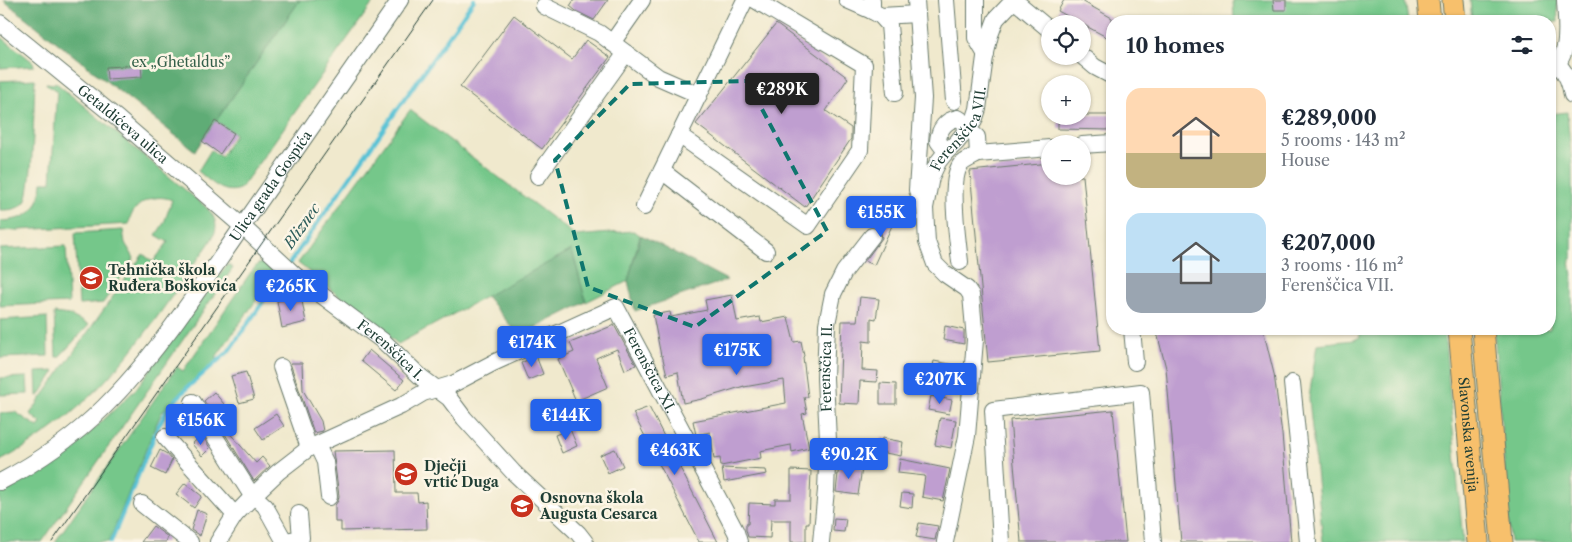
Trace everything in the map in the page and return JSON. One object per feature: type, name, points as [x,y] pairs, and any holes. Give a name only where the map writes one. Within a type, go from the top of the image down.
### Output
[{"type":"main road","points":[[1428,0],[1429,15]]},
{"type":"main road","points":[[1453,0],[1454,15]]},
{"type":"main road","name":"Slavonska avenija","points":[[1459,335],[1475,537]]},
{"type":"main road","name":"Slavonska avenija","points":[[1484,335],[1502,542]]},
{"type":"street","name":"Ulica grada Gospića","points":[[0,482],[63,443],[120,392],[163,338],[243,226],[400,0]]},
{"type":"street","points":[[612,43],[642,0]]},
{"type":"street","points":[[644,207],[679,135],[747,0],[864,64],[860,150],[808,226],[679,135]]},
{"type":"street","points":[[847,0],[875,9],[916,7],[923,98],[917,190],[925,208]]},
{"type":"street","points":[[946,0],[954,101]]},
{"type":"street","points":[[976,0],[976,38],[986,55]]},
{"type":"street","points":[[1014,0],[1041,22]]},
{"type":"street","name":"Ferenščica VII.","points":[[946,542],[967,436],[975,340],[971,295],[967,289],[945,274],[935,264],[927,242],[925,208],[931,177],[938,162],[974,121],[978,109],[990,35],[996,19],[1014,0]]},
{"type":"street","points":[[1556,64],[1566,52],[1565,0]]},
{"type":"street","points":[[544,6],[599,33],[658,77],[699,95]]},
{"type":"street","points":[[875,9],[889,25],[895,93]]},
{"type":"street","name":"Getaldićeva ulica","points":[[0,23],[118,119],[243,226],[274,257]]},
{"type":"street","points":[[538,176],[626,53]]},
{"type":"street","points":[[1091,64],[1106,73]]},
{"type":"street","points":[[1556,68],[1565,72],[1572,95]]},
{"type":"street","points":[[969,128],[977,137],[978,154]]},
{"type":"street","points":[[1091,145],[1106,144]]},
{"type":"street","points":[[960,262],[954,195],[956,176],[962,164],[978,154],[1041,149]]},
{"type":"street","points":[[662,171],[766,251]]},
{"type":"street","name":"Ferenščica II.","points":[[822,542],[828,440],[825,378],[827,324],[834,294],[844,272],[872,236]]},
{"type":"street","name":"Ferenščica I.","points":[[274,257],[382,341],[422,378],[437,389]]},
{"type":"street","name":"Ferenščica I.","points":[[218,542],[235,516],[278,472],[313,447],[401,406],[423,393],[453,384],[493,363],[616,307]]},
{"type":"street","name":"Ferenščica XI.","points":[[616,307],[724,509],[739,542]]},
{"type":"street","points":[[1133,335],[1135,362]]},
{"type":"street","points":[[281,367],[313,447],[325,462],[329,496]]},
{"type":"street","points":[[1292,383],[1308,542]]},
{"type":"street","points":[[437,389],[449,398],[464,418],[513,472],[578,533],[585,542]]},
{"type":"street","points":[[1001,542],[993,410],[1141,392],[1153,542]]},
{"type":"street","points":[[193,402],[249,491],[264,506],[285,541],[300,538],[299,514]]},
{"type":"street","points":[[165,437],[235,516]]},
{"type":"street","points":[[142,504],[190,542]]},
{"type":"highlighted area","points":[[747,81],[827,231],[695,327],[588,287],[555,160],[630,84]]},
{"type":"green space","name":"ex „Ghetaldus”","points":[[3,0],[300,0],[195,151]]},
{"type":"green space","points":[[300,0],[375,0],[241,188],[229,191],[218,187],[198,171],[211,150],[221,157],[235,134],[216,121]]},
{"type":"green space","points":[[1233,0],[1405,0],[1407,15],[1234,15]]},
{"type":"green space","points":[[1470,0],[1557,0],[1558,22],[1556,22],[1556,15],[1471,15]]},
{"type":"green space","points":[[0,36],[33,62],[34,66],[0,68]]},
{"type":"green space","points":[[35,79],[34,123],[28,194],[25,202],[19,207],[10,210],[0,210],[0,81]]},
{"type":"green space","points":[[55,82],[207,208],[214,219],[216,229],[207,246],[154,321],[116,370],[57,425],[24,448],[0,461],[0,413],[15,412],[38,427],[41,423],[30,414],[143,254],[153,262],[168,242],[156,235],[164,223],[172,200],[165,198],[151,199],[144,202],[134,211],[129,224],[0,231],[0,221],[25,216],[31,212],[39,200],[42,182],[51,182],[57,90],[46,83],[54,84]]},
{"type":"green space","points":[[410,110],[576,236],[633,231],[640,235],[628,281],[586,302],[572,250],[398,344],[298,263]]},
{"type":"green space","points":[[1567,112],[1572,166],[1572,259],[1570,260],[1572,279],[1572,542],[1510,542],[1494,335],[1556,335],[1556,113]]},
{"type":"green space","points":[[123,230],[125,243],[134,258],[103,303],[79,305],[75,233]]},
{"type":"green space","points":[[641,235],[727,280],[635,311],[628,281]]},
{"type":"green space","points":[[66,246],[69,303],[0,306],[0,249]]},
{"type":"green space","points":[[572,250],[586,302],[519,336],[486,296]]},
{"type":"green space","points":[[263,263],[276,270],[274,275],[216,357],[219,360],[182,391],[162,412],[109,542],[55,542],[177,367],[183,371],[251,272],[258,264]]},
{"type":"green space","points":[[228,264],[233,268],[42,542],[0,542],[0,493],[29,478],[82,440],[135,390]]},
{"type":"green space","points":[[54,313],[69,315],[89,325],[59,357],[56,357]]},
{"type":"green space","points":[[47,317],[48,356],[0,358],[0,320]]},
{"type":"green space","points":[[1360,335],[1445,335],[1463,542],[1323,542],[1309,398],[1317,344],[1354,340],[1360,337]]},
{"type":"green space","points":[[55,371],[39,396],[37,396],[36,372]]},
{"type":"green space","points":[[27,377],[28,394],[0,395],[0,378]]},
{"type":"building","points":[[574,0],[608,0],[594,20],[570,6]]},
{"type":"building","points":[[1064,0],[1080,0],[1107,15],[1106,37],[1091,29],[1091,15],[1065,15],[1058,11]]},
{"type":"building","points":[[1273,0],[1286,0],[1286,10],[1274,10]]},
{"type":"building","points":[[514,15],[572,59],[586,40],[610,57],[542,149],[460,87]]},
{"type":"building","points":[[776,24],[848,78],[826,111],[851,128],[851,139],[805,207],[696,124]]},
{"type":"building","points":[[141,65],[142,77],[107,79],[106,67]]},
{"type":"building","points":[[1091,115],[1106,115],[1106,130],[1058,129],[1058,125],[1091,125]]},
{"type":"building","points":[[215,121],[234,133],[220,154],[202,141]]},
{"type":"building","points":[[1041,164],[1041,185],[1084,185],[1100,351],[988,362],[970,171]]},
{"type":"building","points":[[885,214],[895,219],[874,265],[865,261],[882,238],[878,228]]},
{"type":"building","points":[[732,295],[737,321],[760,317],[761,322],[788,317],[794,342],[801,341],[808,397],[804,397],[807,413],[802,414],[809,448],[792,452],[791,445],[760,451],[761,458],[721,466],[720,458],[714,459],[710,432],[696,435],[693,421],[786,403],[784,380],[744,386],[683,403],[678,372],[667,375],[661,356],[653,315],[670,312],[671,317],[707,310],[705,300]]},
{"type":"building","points":[[301,296],[306,322],[282,328],[277,301]]},
{"type":"building","points":[[860,297],[879,299],[876,319],[871,318],[871,342],[863,341],[862,370],[878,371],[877,382],[860,381],[859,404],[839,403],[842,321],[857,321]]},
{"type":"building","points":[[614,325],[636,365],[625,370],[617,349],[596,358],[608,387],[576,401],[558,359],[574,352],[570,343]]},
{"type":"building","points":[[945,326],[964,330],[964,344],[943,340]]},
{"type":"building","points":[[1158,335],[1264,335],[1274,374],[1282,434],[1291,542],[1181,542],[1166,368]]},
{"type":"building","points":[[369,350],[404,380],[396,390],[361,361]]},
{"type":"building","points":[[536,356],[543,374],[528,380],[521,363]]},
{"type":"building","points":[[934,361],[955,365],[952,379],[931,375]]},
{"type":"building","points":[[290,363],[302,363],[303,390],[321,421],[323,431],[314,433]]},
{"type":"building","points":[[246,372],[254,399],[239,403],[231,376]]},
{"type":"building","points":[[880,383],[896,384],[896,404],[880,404]]},
{"type":"building","points":[[214,392],[224,404],[213,414],[204,401]]},
{"type":"building","points":[[931,396],[952,400],[949,414],[928,410]]},
{"type":"building","points":[[649,407],[718,542],[699,542],[633,413]]},
{"type":"building","points":[[1113,410],[1126,542],[1021,542],[1010,420]]},
{"type":"building","points":[[276,414],[284,426],[263,440],[255,428]]},
{"type":"building","points":[[940,418],[956,420],[951,448],[935,445]]},
{"type":"building","points":[[217,421],[256,463],[262,457],[270,466],[254,481]]},
{"type":"building","points":[[570,429],[577,446],[562,453],[555,435]]},
{"type":"building","points":[[202,435],[210,448],[202,456],[192,444]]},
{"type":"building","points":[[882,438],[903,442],[901,456],[880,452]]},
{"type":"building","points":[[615,449],[623,466],[608,473],[600,455]]},
{"type":"building","points":[[160,450],[172,460],[165,475],[151,468]]},
{"type":"building","points":[[395,450],[396,493],[417,493],[418,502],[426,501],[427,529],[341,531],[341,522],[335,522],[335,505],[339,496],[333,451]]},
{"type":"building","points":[[900,459],[950,469],[943,501],[922,497],[925,476],[898,473]]},
{"type":"building","points":[[839,464],[862,468],[858,495],[836,492]]},
{"type":"building","points":[[722,468],[766,470],[767,474],[724,482]]},
{"type":"building","points":[[791,470],[811,471],[809,523],[806,523],[806,542],[791,542],[791,520],[771,520],[770,538],[748,537],[746,524],[748,524],[749,503],[775,504],[775,499],[791,499]]},
{"type":"building","points":[[185,483],[202,496],[194,508],[176,494]]},
{"type":"building","points":[[902,493],[913,494],[912,508],[900,506]]},
{"type":"building","points":[[197,510],[207,514],[200,536],[191,530]]},
{"type":"building","points":[[834,518],[846,519],[844,532],[833,531]]},
{"type":"building","points":[[919,523],[938,526],[935,540],[916,537]]},
{"type":"building","points":[[153,526],[168,537],[166,542],[141,542]]},
{"type":"waterway","name":"Bliznec","points":[[289,264],[474,0]]},
{"type":"waterway","name":"Bliznec","points":[[111,542],[158,427],[168,408],[188,387],[228,352],[284,272]]},
{"type":"tram line","points":[[52,542],[433,0]]},
{"type":"place","name":"Tehnička škola Ruđera Boškovića","points":[[91,278]]},
{"type":"place","name":"Dječji vrtić Duga","points":[[406,474]]},
{"type":"place","name":"Osnovna škola Augusta Cesarca","points":[[522,506]]}]
